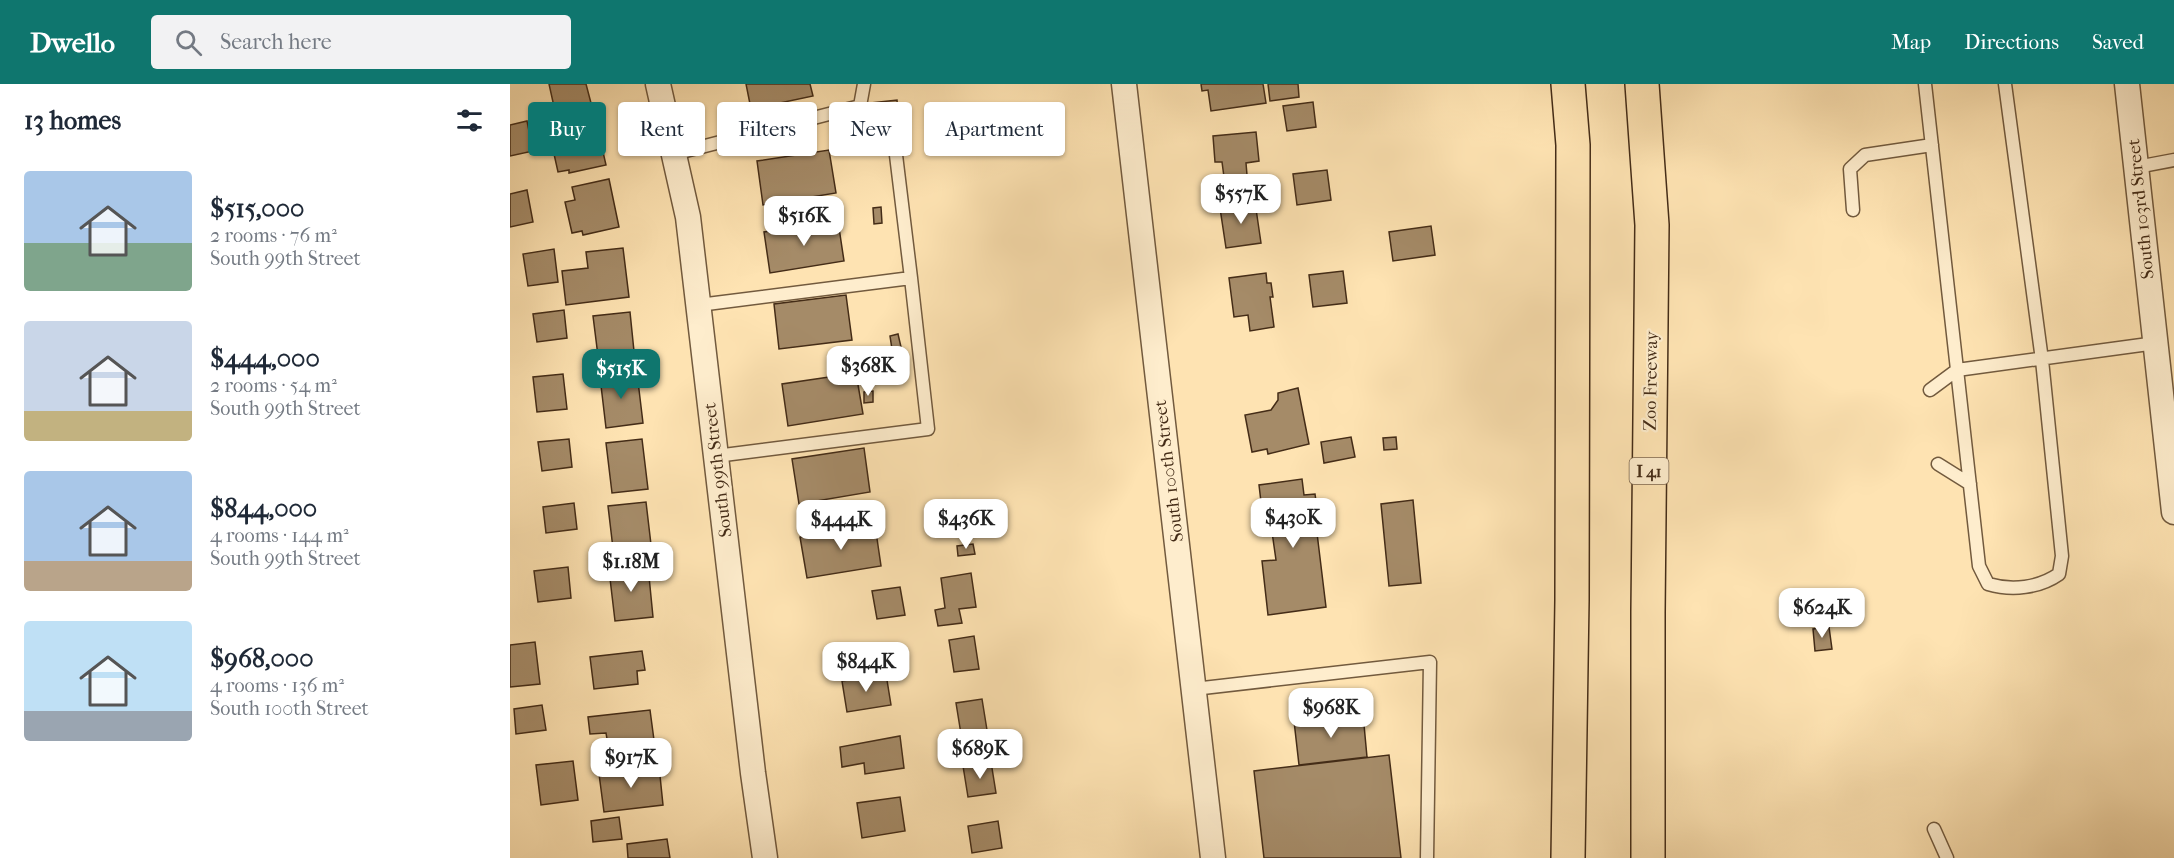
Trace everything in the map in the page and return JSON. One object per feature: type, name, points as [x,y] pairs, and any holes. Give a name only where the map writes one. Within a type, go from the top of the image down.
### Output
[{"type":"highway","points":[[1568,84],[1573,145],[1572,600],[1568,858]]},
{"type":"highway","name":"Zoo Freeway","points":[[1642,84],[1652,225],[1648,858]]},
{"type":"street","name":"South 99th Street","points":[[658,84],[662,102]]},
{"type":"street","name":"South 100th Street","points":[[1124,84],[1213,858]]},
{"type":"street","name":"South 103rd Street","points":[[2127,84],[2174,512]]},
{"type":"street","name":"South 99th Street","points":[[674,156],[688,217],[765,858]]},
{"type":"lane","points":[[705,146],[860,106],[864,84]]},
{"type":"lane","points":[[1925,84],[1979,566],[1988,584],[2003,588],[2044,584],[2059,574],[2062,556],[2042,360],[2005,84]]},
{"type":"lane","points":[[1853,210],[1850,169],[1865,155],[1932,145]]},
{"type":"lane","points":[[716,456],[928,429],[896,156]]},
{"type":"lane","points":[[2137,166],[2174,160]]},
{"type":"lane","points":[[699,305],[911,278]]},
{"type":"lane","points":[[1930,390],[1957,370],[2156,343]]},
{"type":"lane","points":[[1938,464],[1970,484]]},
{"type":"lane","points":[[1194,689],[1430,662],[1427,858]]},
{"type":"lane","points":[[1934,829],[1947,858]]},
{"type":"building","points":[[549,84],[586,84],[591,102],[553,102]]},
{"type":"building","points":[[746,84],[810,84],[813,96],[784,102],[750,102]]},
{"type":"building","points":[[1201,84],[1263,84],[1266,103],[1211,111],[1208,90],[1202,91]]},
{"type":"building","points":[[1268,84],[1298,84],[1299,97],[1270,101]]},
{"type":"building","points":[[1313,102],[1316,127],[1287,131],[1283,106]]},
{"type":"building","points":[[527,121],[528,152],[510,156],[510,125]]},
{"type":"building","points":[[1256,132],[1259,161],[1246,163],[1247,175],[1224,177],[1222,162],[1215,162],[1213,136]]},
{"type":"building","points":[[829,150],[836,193],[763,205],[757,161],[790,156],[817,156],[817,152]]},
{"type":"building","points":[[554,156],[604,156],[606,165],[569,173],[569,170],[558,172]]},
{"type":"building","points":[[1327,170],[1331,200],[1297,205],[1293,174]]},
{"type":"building","points":[[609,179],[619,227],[583,235],[582,231],[572,233],[565,202],[575,200],[572,187]]},
{"type":"building","points":[[527,190],[533,222],[510,227],[510,194]]},
{"type":"building","points":[[1255,202],[1261,243],[1226,248],[1220,208]]},
{"type":"building","points":[[881,207],[882,223],[874,224],[873,208]]},
{"type":"building","points":[[838,221],[844,261],[770,273],[764,232]]},
{"type":"building","points":[[1431,226],[1435,255],[1393,261],[1389,232]]},
{"type":"building","points":[[623,248],[629,297],[566,305],[562,271],[588,268],[586,252]]},
{"type":"building","points":[[554,249],[558,282],[528,286],[523,254]]},
{"type":"building","points":[[1343,271],[1347,303],[1313,307],[1309,275]]},
{"type":"building","points":[[1266,273],[1267,283],[1271,283],[1273,297],[1270,297],[1274,327],[1250,331],[1248,315],[1234,317],[1229,278]]},
{"type":"building","points":[[846,295],[852,340],[779,349],[774,304]]},
{"type":"building","points":[[564,310],[567,338],[537,342],[533,314]]},
{"type":"building","points":[[630,312],[635,361],[599,364],[593,316]]},
{"type":"building","points":[[898,334],[901,347],[892,349],[890,336]]},
{"type":"building","points":[[637,373],[643,423],[606,428],[600,377]]},
{"type":"building","points":[[856,373],[863,414],[788,426],[782,384]]},
{"type":"building","points":[[563,374],[567,409],[537,412],[533,377]]},
{"type":"building","points":[[1298,388],[1309,444],[1268,454],[1267,449],[1252,452],[1245,415],[1271,410],[1278,400],[1278,393]]},
{"type":"building","points":[[873,391],[873,402],[864,403],[864,392]]},
{"type":"building","points":[[1351,437],[1355,457],[1324,463],[1321,442]]},
{"type":"building","points":[[1396,437],[1397,449],[1384,450],[1383,438]]},
{"type":"building","points":[[569,439],[572,467],[542,471],[538,442]]},
{"type":"building","points":[[642,439],[648,489],[612,493],[606,443]]},
{"type":"building","points":[[864,448],[870,492],[799,504],[792,459]]},
{"type":"building","points":[[1302,479],[1304,495],[1315,494],[1317,508],[1321,507],[1324,532],[1317,533],[1326,607],[1268,615],[1262,561],[1276,560],[1270,518],[1263,519],[1259,485]]},
{"type":"building","points":[[1413,500],[1421,583],[1389,586],[1381,504]]},
{"type":"building","points":[[646,502],[652,553],[614,557],[608,506]]},
{"type":"building","points":[[574,503],[577,529],[546,533],[543,507]]},
{"type":"building","points":[[875,525],[881,566],[807,578],[800,537]]},
{"type":"building","points":[[973,544],[975,554],[958,556],[957,546]]},
{"type":"building","points":[[648,566],[653,617],[615,621],[609,570]]},
{"type":"building","points":[[568,567],[571,598],[538,602],[534,571]]},
{"type":"building","points":[[971,573],[976,607],[959,609],[962,623],[938,626],[935,610],[945,608],[941,578]]},
{"type":"building","points":[[900,587],[905,615],[877,619],[872,591]]},
{"type":"building","points":[[1829,627],[1832,649],[1815,651],[1813,629]]},
{"type":"building","points":[[974,636],[979,669],[954,672],[949,640]]},
{"type":"building","points":[[535,642],[540,684],[510,687],[510,645]]},
{"type":"building","points":[[642,651],[645,670],[637,671],[638,684],[594,689],[590,657]]},
{"type":"building","points":[[886,674],[891,705],[847,712],[842,681]]},
{"type":"building","points":[[982,699],[987,730],[961,734],[956,703]]},
{"type":"building","points":[[542,705],[546,730],[516,734],[514,709]]},
{"type":"building","points":[[650,710],[654,740],[608,745],[606,733],[590,734],[588,717]]},
{"type":"building","points":[[1363,714],[1367,757],[1299,765],[1294,721]]},
{"type":"building","points":[[900,736],[904,768],[865,774],[864,763],[842,767],[840,747]]},
{"type":"building","points":[[1389,755],[1401,858],[1264,858],[1254,771]]},
{"type":"building","points":[[573,761],[578,800],[541,805],[536,765]]},
{"type":"building","points":[[991,762],[996,793],[968,797],[963,766]]},
{"type":"building","points":[[659,766],[663,805],[604,812],[599,774]]},
{"type":"building","points":[[900,797],[905,831],[862,838],[857,803]]},
{"type":"building","points":[[619,817],[622,839],[593,842],[591,821]]},
{"type":"building","points":[[998,821],[1002,848],[972,853],[968,826]]},
{"type":"building","points":[[667,839],[670,858],[628,858],[627,844]]}]
